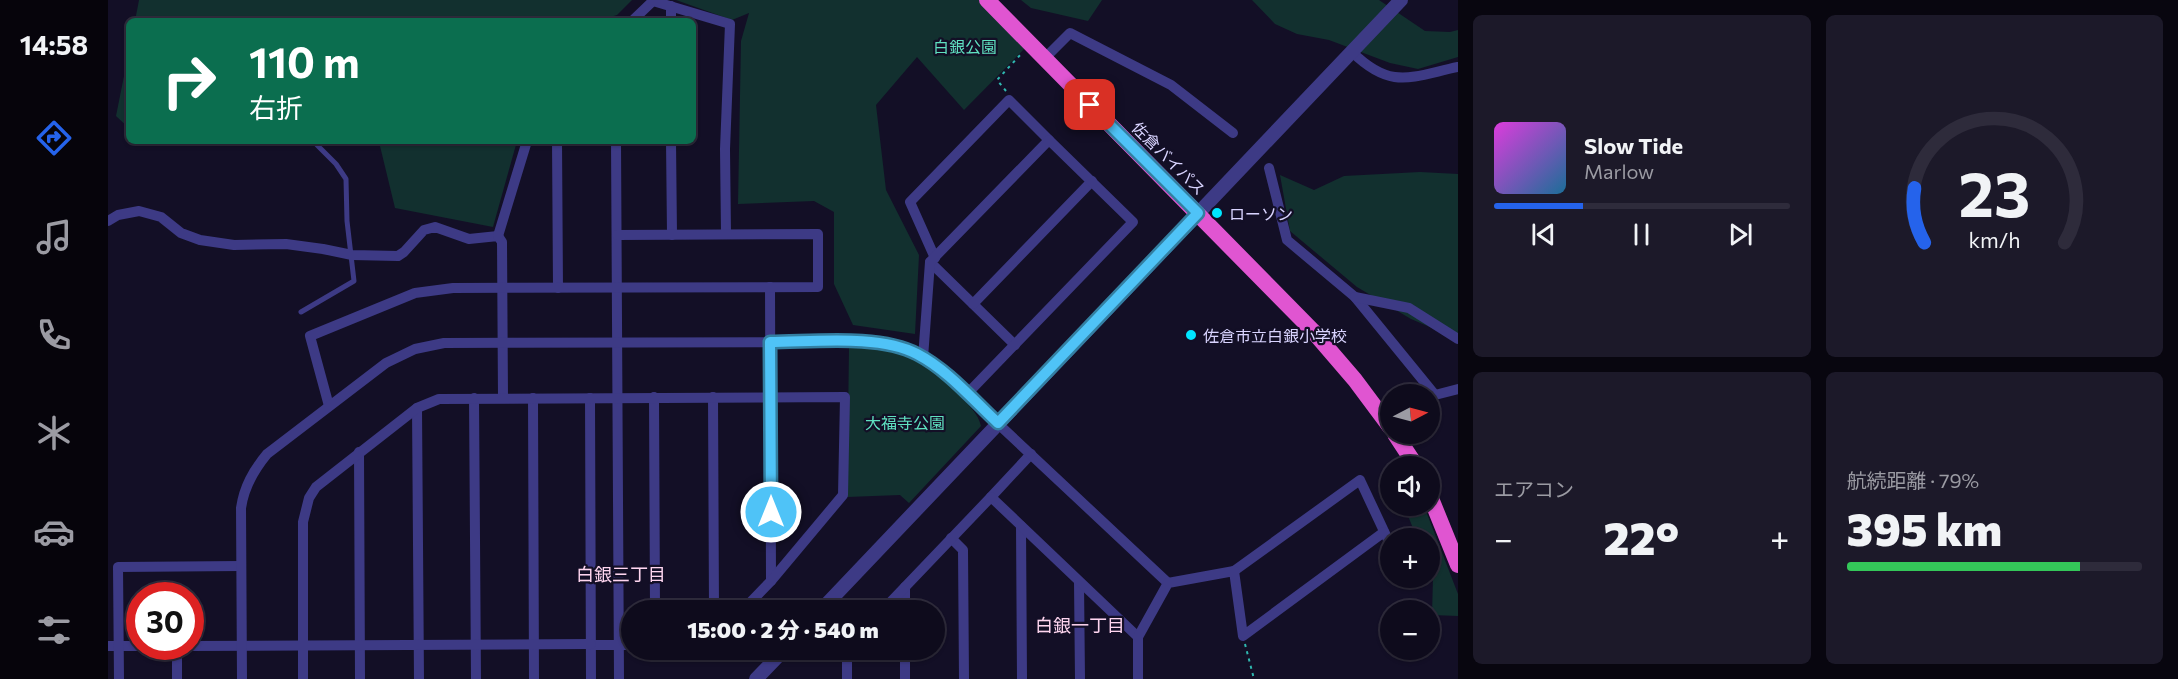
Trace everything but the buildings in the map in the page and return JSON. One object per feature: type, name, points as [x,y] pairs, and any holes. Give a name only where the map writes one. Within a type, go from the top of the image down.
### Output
[{"type":"highway","name":"佐倉バイパス","points":[[987,0],[1312,330],[1380,413]]},
{"type":"highway","points":[[1438,516],[1458,565]]},
{"type":"street","points":[[830,600],[1401,0]]},
{"type":"street","points":[[635,18],[653,1],[730,24],[725,149],[726,234]]},
{"type":"street","points":[[671,6],[671,18]]},
{"type":"street","points":[[1044,59],[1070,33],[1171,85],[1233,133]]},
{"type":"street","points":[[1352,52],[1376,72],[1389,76],[1407,78],[1458,68]]},
{"type":"street","points":[[967,394],[1015,345],[1133,222],[1009,100],[910,202],[932,260],[1015,345]]},
{"type":"street","points":[[923,358],[932,260],[1049,140]]},
{"type":"street","points":[[498,236],[527,144]]},
{"type":"street","points":[[557,144],[558,288]]},
{"type":"street","points":[[616,144],[619,679]]},
{"type":"street","points":[[671,144],[672,235]]},
{"type":"street","points":[[1269,168],[1287,240],[1355,297],[1422,384]]},
{"type":"street","points":[[973,304],[1092,181]]},
{"type":"street","points":[[108,221],[118,215],[139,212],[160,217],[181,233],[200,240],[234,245],[286,244],[352,255],[398,256],[405,252],[424,230],[435,227],[469,239],[498,236]]},
{"type":"street","points":[[328,406],[310,336],[415,293],[444,289],[818,286],[818,234],[617,235]]},
{"type":"street","points":[[498,236],[502,242],[503,398]]},
{"type":"street","points":[[770,287],[771,581]]},
{"type":"street","points":[[1355,297],[1409,308],[1458,339]]},
{"type":"street","points":[[242,679],[241,508],[249,481],[267,454],[373,372],[401,354],[444,344],[866,342],[897,346],[923,358],[946,375],[1168,583]]},
{"type":"street","points":[[1440,395],[1458,389]]},
{"type":"street","points":[[654,397],[655,600]]},
{"type":"street","points":[[712,397],[714,600]]},
{"type":"street","points":[[303,679],[304,512],[309,498],[316,487],[359,452],[417,408],[439,399],[845,397],[843,495],[753,600]]},
{"type":"street","points":[[474,398],[476,679]]},
{"type":"street","points":[[532,398],[534,679]]},
{"type":"street","points":[[590,398],[591,679]]},
{"type":"street","points":[[417,408],[419,679]]},
{"type":"street","points":[[359,452],[360,679]]},
{"type":"street","points":[[893,600],[1031,454]]},
{"type":"street","points":[[1168,583],[1234,571],[1360,480],[1382,528]]},
{"type":"street","points":[[990,497],[1138,638]]},
{"type":"street","points":[[1021,526],[1022,679]]},
{"type":"street","points":[[1234,571],[1243,636],[1380,535]]},
{"type":"street","points":[[951,538],[963,550],[964,679]]},
{"type":"street","points":[[119,679],[113,646],[118,567],[241,566]]},
{"type":"street","points":[[1079,582],[1080,679]]},
{"type":"street","points":[[1138,679],[1138,638],[1168,583]]},
{"type":"street","points":[[905,587],[905,600]]},
{"type":"street","points":[[204,646],[619,645]]},
{"type":"street","points":[[177,660],[177,679]]},
{"type":"street","points":[[756,679],[774,660]]},
{"type":"street","points":[[847,660],[847,679]]},
{"type":"street","points":[[905,660],[906,679]]},
{"type":"lane","points":[[301,312],[354,281],[347,221],[346,179],[336,164],[317,145]]},
{"type":"path","points":[[1009,100],[1006,91],[997,80],[1030,45]]},
{"type":"path","points":[[1243,636],[1254,679]]},
{"type":"green space","points":[[139,0],[632,0],[617,15],[607,18],[136,18]]},
{"type":"green space","name":"白銀公園","points":[[676,0],[981,0],[1027,46],[964,110],[917,57],[876,105],[886,190],[919,255],[915,334],[853,325],[834,284],[834,212],[814,201],[738,204],[741,41],[749,13],[732,20]]},
{"type":"green space","points":[[1021,0],[1102,0],[1088,21],[1031,8]]},
{"type":"green space","points":[[1252,0],[1379,0],[1425,31],[1458,30],[1458,57],[1418,69],[1390,63],[1329,40],[1297,34],[1275,24]]},
{"type":"green space","points":[[126,66],[126,125],[116,116]]},
{"type":"green space","points":[[377,144],[516,144],[493,227],[395,208],[380,146]]},
{"type":"green space","points":[[1420,172],[1458,174],[1458,339],[1411,319],[1357,287],[1290,231],[1280,175],[1314,190],[1344,176]]},
{"type":"green space","name":"大福寺公園","points":[[849,348],[898,353],[923,364],[960,396],[980,421],[981,426],[909,503],[900,495],[847,497]]},
{"type":"green space","points":[[1408,516],[1428,516],[1432,528],[1413,528]]},
{"type":"green space","points":[[1440,547],[1458,594],[1458,616],[1440,615],[1440,600],[1432,600],[1433,588],[1440,588]]},
{"type":"place","name":"ローソン","points":[[1217,213]]},
{"type":"place","name":"佐倉市立白銀小学校","points":[[1191,335]]},
{"type":"district","name":"白銀三丁目","points":[[621,574]]},
{"type":"district","name":"白銀一丁目","points":[[1080,625]]},
{"type":"route","points":[[771,512],[770,342],[866,342],[897,346],[931,362],[998,423],[1198,213],[1090,105]]}]
